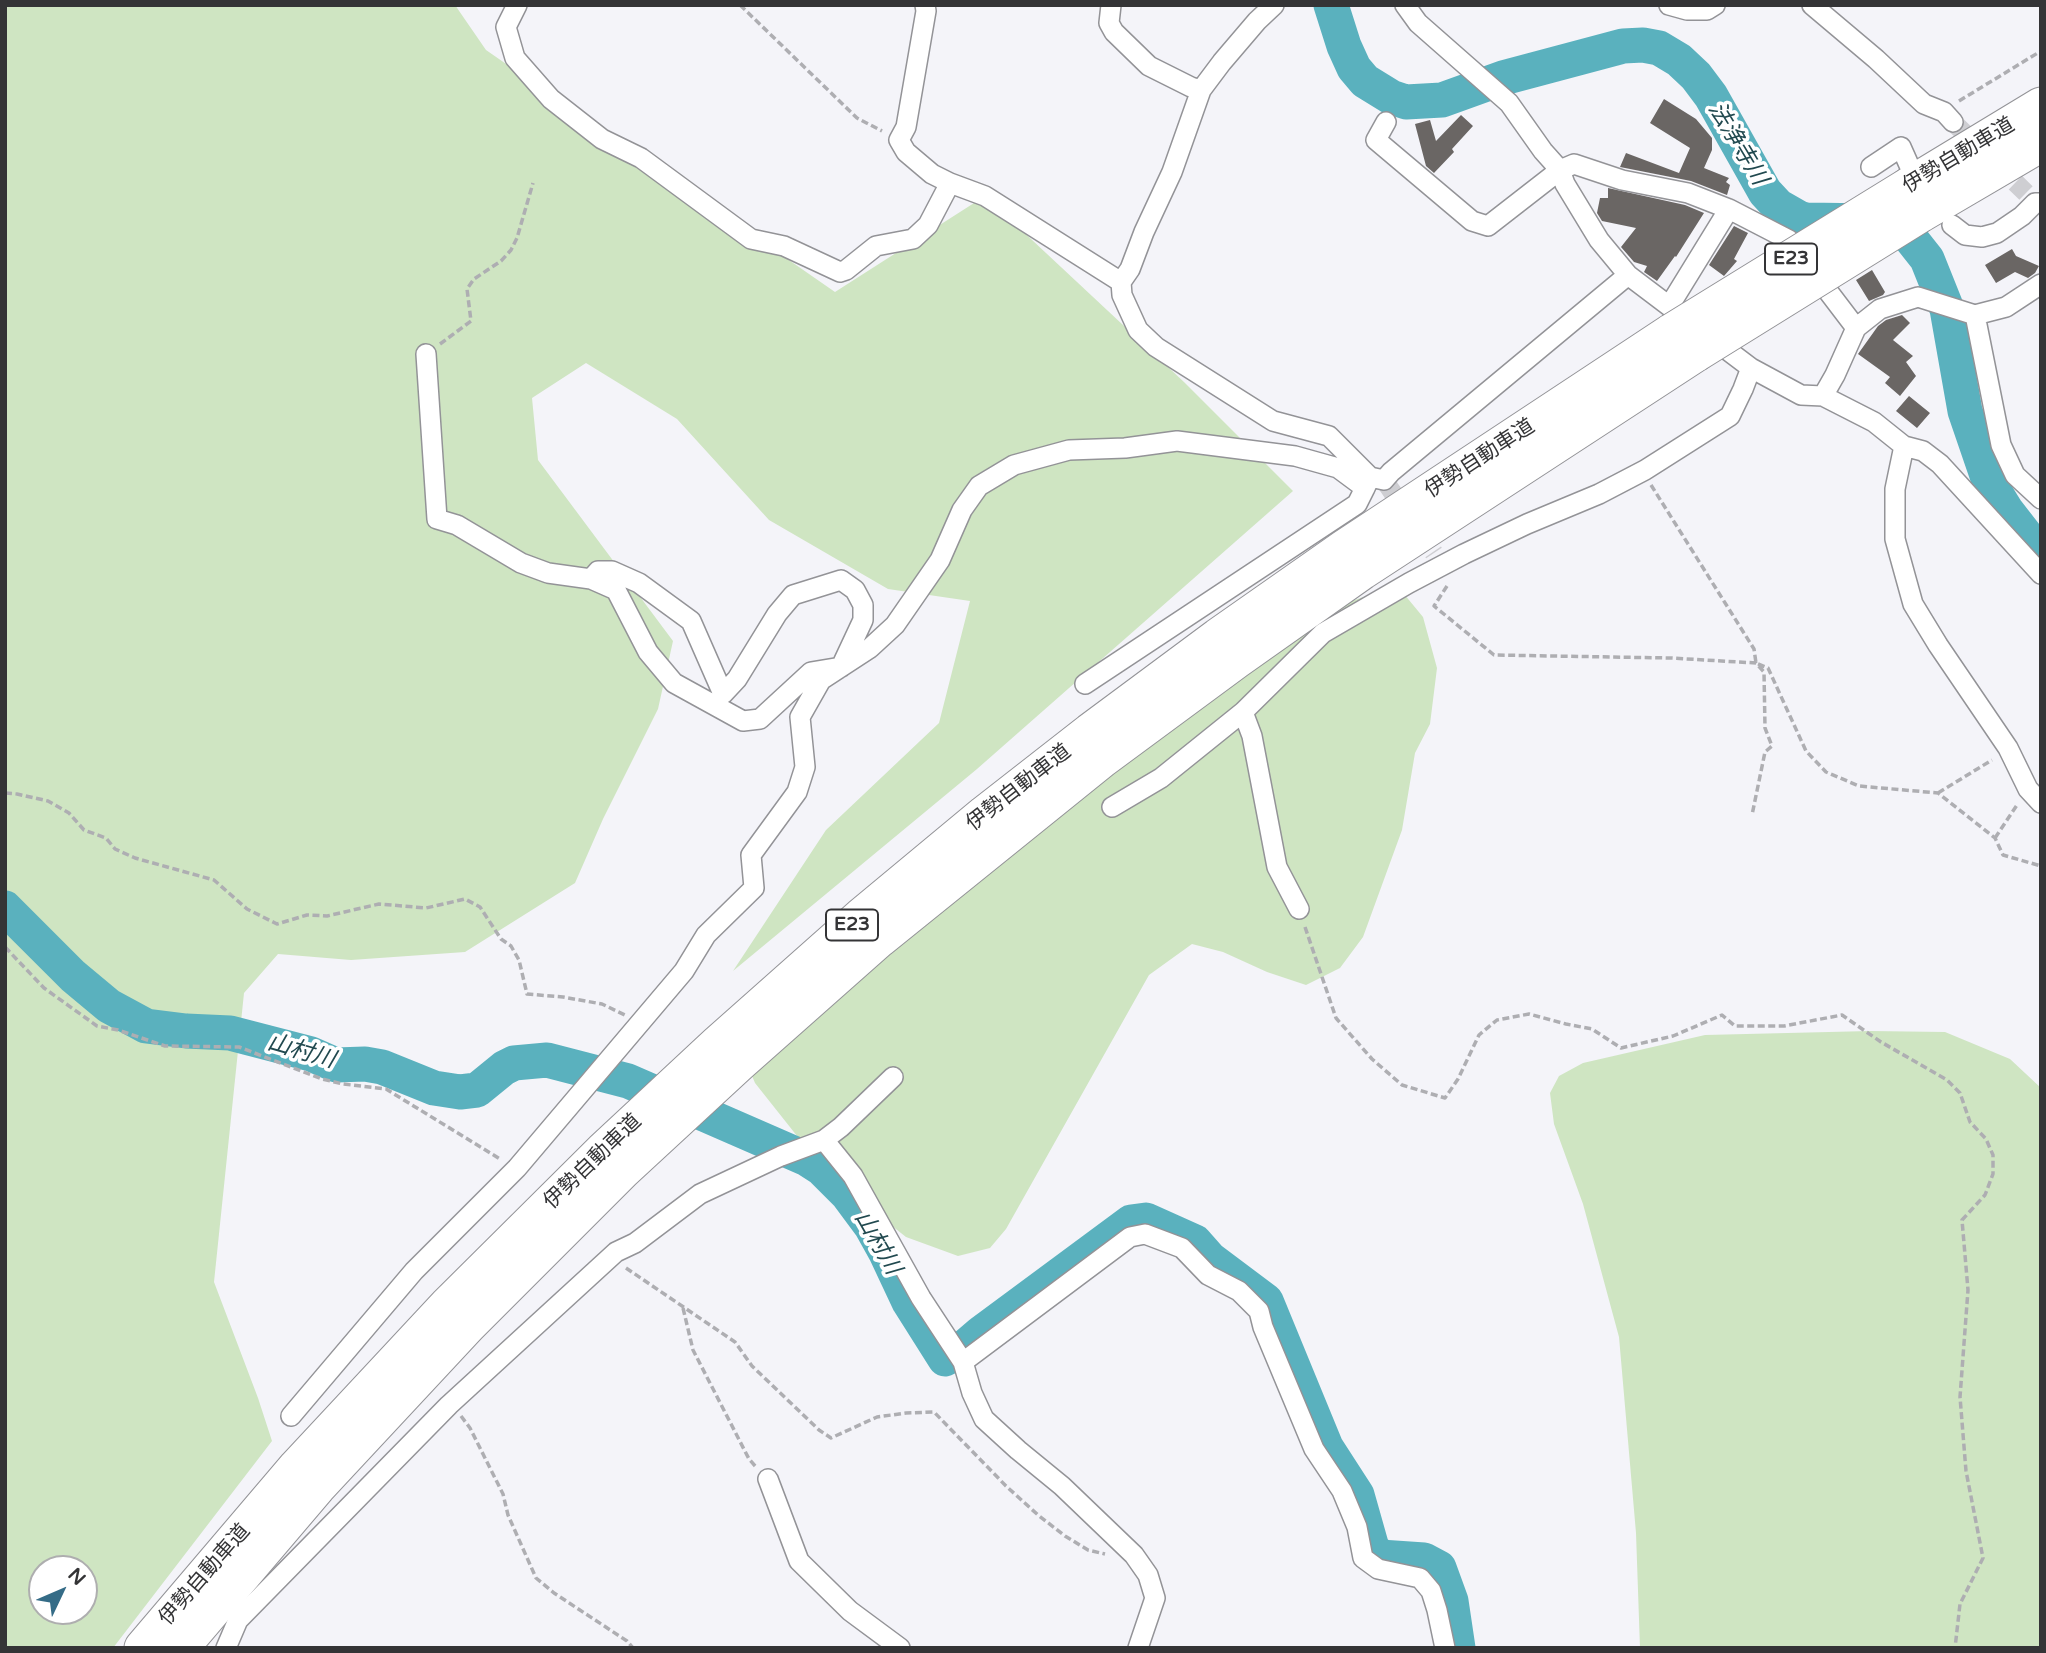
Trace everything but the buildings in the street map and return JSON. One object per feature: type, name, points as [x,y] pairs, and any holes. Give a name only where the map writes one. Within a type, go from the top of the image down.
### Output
[{"type":"highway","name":"伊勢自動車道","points":[[143,1648],[297,1467],[448,1305],[632,1124],[719,1043],[861,917],[996,806],[1218,637],[1345,548],[1680,328],[1923,197],[2041,106]]},
{"type":"highway","name":"伊勢自動車道","points":[[1923,197],[1957,194],[2041,143]]},
{"type":"highway","name":"伊勢自動車道","points":[[180,1648],[317,1487],[468,1325],[622,1171],[738,1063],[879,939],[1102,759],[1362,571],[1680,328]]},
{"type":"street","points":[[517,5],[506,27],[515,58],[551,99],[602,139],[641,158],[751,239],[784,246],[840,272],[876,246],[913,239],[928,225],[950,183]]},
{"type":"street","points":[[925,5],[906,127],[899,140],[906,152],[932,174],[985,196],[1121,282]]},
{"type":"street","points":[[1111,5],[1109,23],[1114,32],[1149,66],[1202,90]]},
{"type":"street","points":[[1274,5],[1222,62],[1202,90],[1172,172],[1130,269],[1121,282],[1122,295],[1138,330],[1156,347],[1273,421],[1329,436],[1367,482]]},
{"type":"street","points":[[1405,5],[1418,23],[1509,103],[1560,170],[1565,184],[1599,240],[1629,275],[1751,368],[1801,395],[1823,396],[1874,422],[1904,446],[1923,450],[1940,464],[2041,574]]},
{"type":"street","points":[[1669,5],[1688,10],[1707,10],[1715,5]]},
{"type":"street","points":[[1812,5],[1877,59],[1924,104],[1949,117]]},
{"type":"street","points":[[1386,122],[1376,140],[1472,222],[1488,226],[1560,170],[1574,164],[1622,180],[1688,193],[1730,209],[1789,240],[1856,328]]},
{"type":"street","points":[[1871,167],[1901,147],[1923,197],[1965,235],[1982,237],[1997,233],[2022,216],[2034,200]]},
{"type":"street","points":[[1680,328],[1730,209]]},
{"type":"street","points":[[291,1416],[414,1271],[517,1168],[684,971],[706,935],[754,888],[751,855],[797,792],[806,767],[800,717],[821,680],[870,648],[895,625],[940,559],[962,510],[979,486],[1014,465],[1069,450],[1125,448],[1177,441],[1295,456],[1338,468],[1367,482],[1384,480],[1629,275]]},
{"type":"street","points":[[1823,396],[1856,328],[1880,309],[1918,297],[1975,315],[2006,307],[2041,284]]},
{"type":"street","points":[[1975,315],[2001,445],[2015,475],[2041,499]]},
{"type":"street","points":[[426,354],[437,519],[457,525],[521,563],[548,573],[591,579],[616,590],[648,652],[674,682],[720,700],[743,721],[760,719],[811,673],[841,667]]},
{"type":"street","points":[[1112,807],[1161,778],[1243,712],[1323,633],[1440,558],[1599,494],[1644,470],[1730,416],[1744,390],[1751,368]]},
{"type":"street","points":[[1904,446],[1895,489],[1895,539],[1913,604],[2008,748],[2034,796]]},
{"type":"street","points":[[1084,684],[1357,504],[1367,482]]},
{"type":"street","points":[[591,579],[598,571],[612,571],[639,583],[691,621],[720,700]]},
{"type":"street","points":[[720,700],[737,679],[776,614],[793,595],[841,580],[855,590],[863,605],[863,621],[841,667]]},
{"type":"street","points":[[1243,712],[1252,736],[1277,867],[1299,909]]},
{"type":"street","points":[[226,1648],[238,1620],[449,1405],[616,1252],[635,1244],[700,1194],[781,1156],[824,1140],[893,1077]]},
{"type":"street","points":[[824,1140],[853,1176],[921,1297],[963,1362],[972,1393],[984,1419],[1062,1486],[1134,1555],[1149,1575],[1155,1598],[1138,1648]]},
{"type":"street","points":[[963,1362],[1130,1237],[1145,1234],[1182,1248],[1208,1275],[1239,1292],[1259,1311],[1314,1449],[1342,1491],[1357,1527],[1363,1558],[1378,1569],[1420,1578],[1431,1591],[1444,1648]]},
{"type":"street","points":[[768,1479],[799,1561],[850,1611],[900,1648]]},
{"type":"path","points":[[740,5],[857,118],[899,140]]},
{"type":"path","points":[[1949,117],[2041,51]]},
{"type":"path","points":[[426,354],[471,321],[467,289],[474,279],[501,261],[511,250],[533,183]]},
{"type":"path","points":[[1644,470],[1754,649],[1756,663],[1764,672],[1765,728],[1772,746],[1765,752],[1752,815]]},
{"type":"path","points":[[1440,558],[1452,577],[1434,606],[1494,655],[1671,658],[1756,663],[1768,668],[1807,751],[1826,772],[1859,786],[1938,793],[1995,838],[2003,855],[2041,866]]},
{"type":"path","points":[[1938,793],[2008,748]]},
{"type":"path","points":[[5,793],[17,793],[48,801],[69,813],[84,830],[106,838],[115,849],[135,858],[214,880],[247,909],[276,924],[307,915],[327,916],[379,904],[426,908],[465,900],[480,907],[501,939],[511,946],[519,960],[527,994],[601,1004],[620,1011],[639,1023]]},
{"type":"path","points":[[1995,838],[2034,796]]},
{"type":"path","points":[[1299,909],[1336,1018],[1372,1059],[1402,1086],[1444,1098],[1458,1079],[1479,1035],[1497,1020],[1529,1014],[1592,1029],[1621,1048],[1673,1036],[1722,1015],[1735,1026],[1784,1026],[1842,1015],[1881,1042],[1947,1080],[1960,1093],[1970,1122],[1986,1139],[1993,1154],[1993,1174],[1985,1195],[1962,1220],[1968,1290],[1960,1397],[1966,1471],[1983,1558],[1960,1604],[1955,1648]]},
{"type":"path","points":[[5,947],[44,988],[97,1026],[165,1046],[239,1047],[322,1079],[386,1089],[517,1168]]},
{"type":"path","points":[[616,1252],[619,1263],[734,1342],[752,1366],[819,1430],[831,1438],[877,1417],[934,1412],[1006,1486],[1065,1536],[1088,1550],[1126,1560],[1134,1555]]},
{"type":"path","points":[[683,1308],[693,1350],[749,1459],[768,1479]]},
{"type":"path","points":[[449,1405],[460,1414],[483,1451],[536,1578],[633,1648]]},
{"type":"green space","points":[[5,5],[455,5],[486,50],[835,292],[985,196],[1184,382],[1293,491],[977,769],[733,971],[826,830],[939,723],[970,601],[888,589],[769,520],[677,419],[586,363],[532,398],[538,460],[673,641],[658,709],[603,819],[575,883],[465,952],[351,960],[278,954],[244,993],[214,1282],[272,1441],[113,1648],[5,1648]]},
{"type":"green space","points":[[1404,594],[1423,617],[1437,668],[1430,724],[1415,753],[1402,830],[1363,937],[1340,968],[1306,985],[1267,972],[1223,952],[1192,944],[1149,975],[1006,1229],[990,1248],[958,1256],[906,1237],[858,1199],[801,1141],[755,1083],[735,1034],[1313,615],[1366,596]]},
{"type":"green space","points":[[1945,1032],[2010,1059],[2041,1088],[2041,1648],[1640,1648],[1636,1533],[1619,1337],[1583,1204],[1554,1124],[1550,1093],[1559,1076],[1583,1063],[1705,1035]]},
{"type":"waterway","name":"法浄寺川","points":[[1331,5],[1354,68],[1365,81],[1391,97],[1406,102],[1442,100],[1503,78],[1623,46],[1643,45],[1659,48],[1679,60],[1696,76],[1711,96],[1765,192],[1778,206],[1806,220],[1875,221],[1908,235],[1927,259],[1947,309],[1965,411],[1990,484],[2027,537],[2041,548]]},
{"type":"waterway","name":"山村川","points":[[5,908],[73,976],[109,1006],[146,1026],[230,1033],[311,1054],[336,1065],[365,1064],[382,1067],[434,1088],[460,1092],[477,1090],[514,1063],[547,1060],[628,1081],[807,1159],[821,1168],[848,1195],[871,1226],[909,1302],[945,1359],[1131,1222],[1146,1220],[1195,1242],[1210,1259],[1266,1301],[1326,1447],[1357,1495],[1372,1548],[1380,1557],[1424,1560],[1439,1568],[1451,1601],[1458,1648]]},
{"type":"tunnel","points":[[1953,122],[2026,193]]},
{"type":"tunnel","points":[[1384,480],[1434,553]]}]
